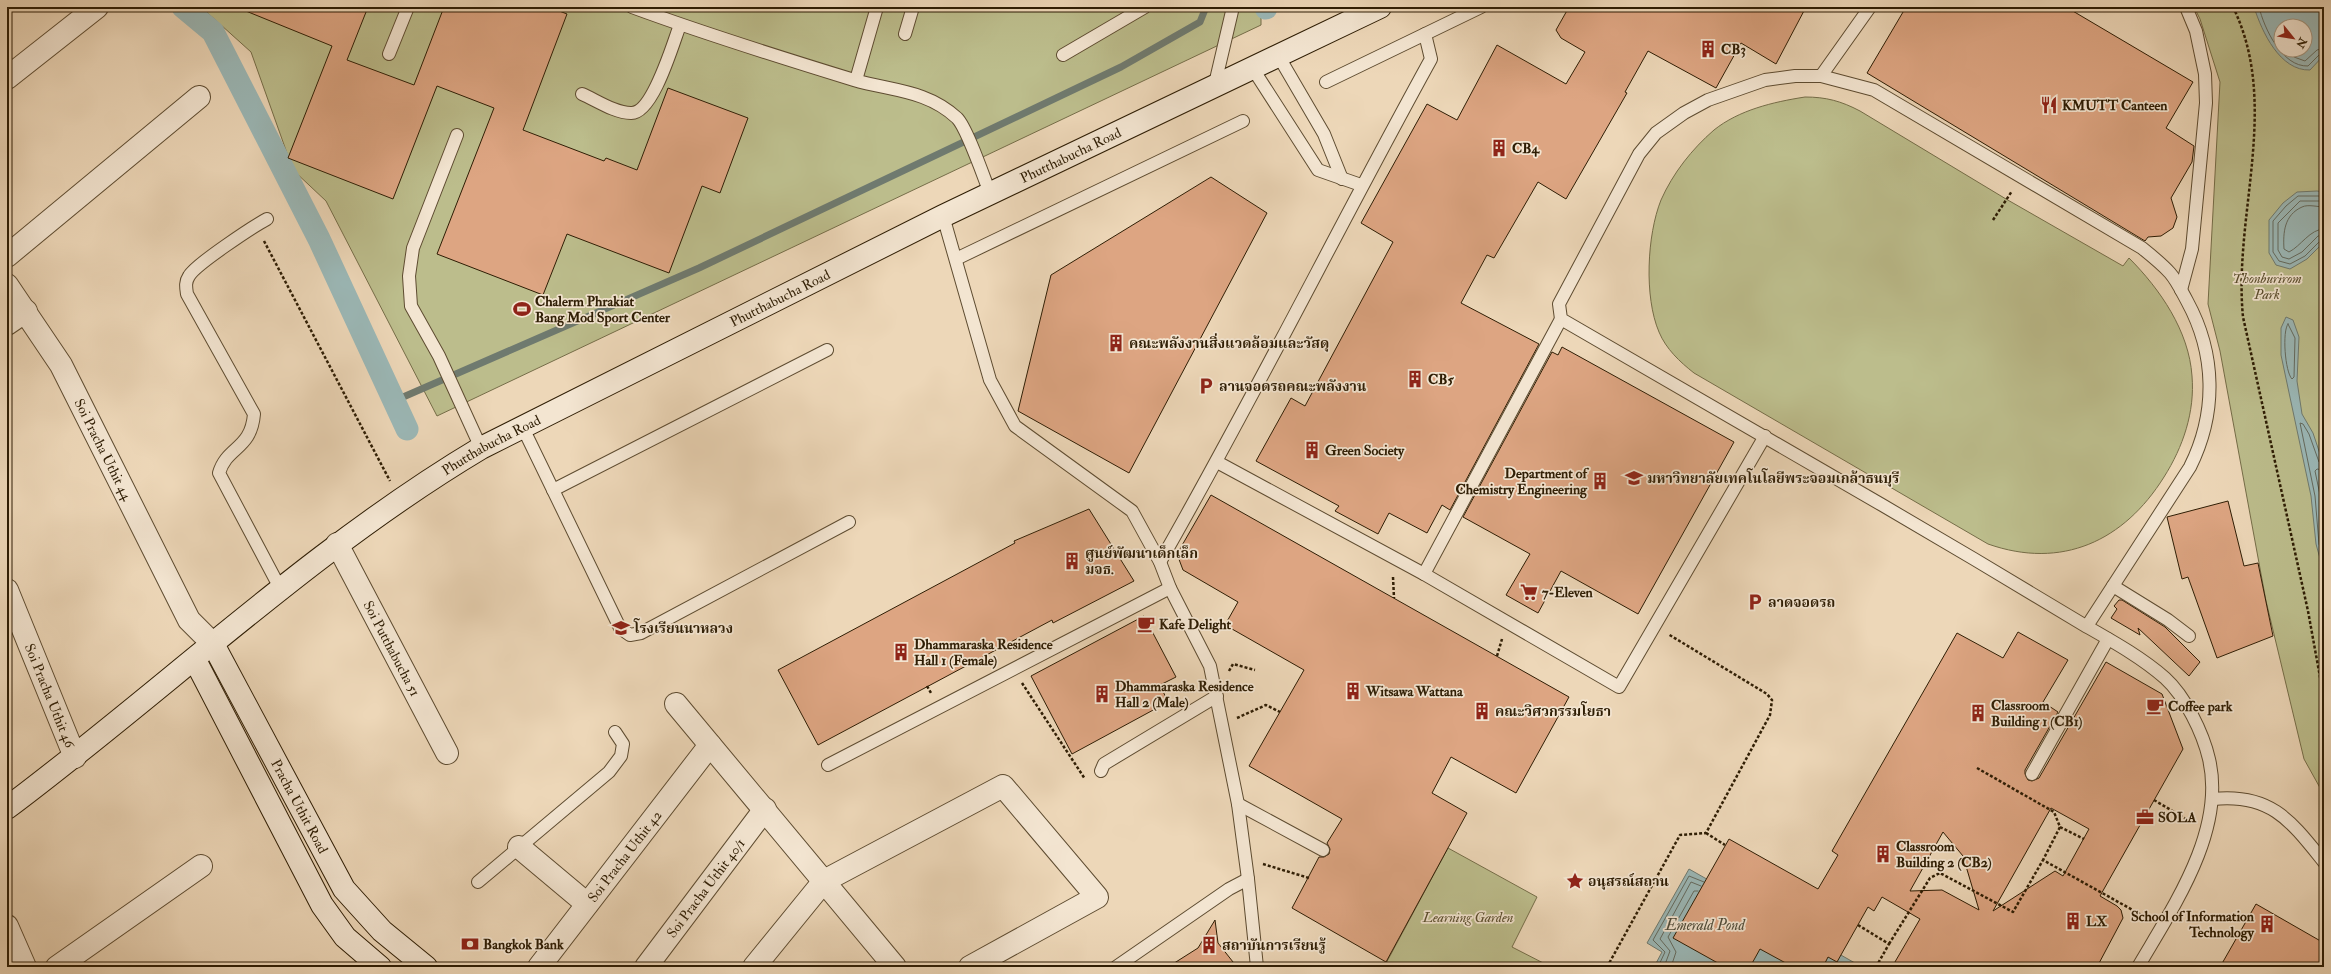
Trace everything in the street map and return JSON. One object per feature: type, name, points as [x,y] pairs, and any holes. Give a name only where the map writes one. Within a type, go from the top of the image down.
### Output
[{"type":"street","points":[[7,78],[97,7]]},
{"type":"street","name":"Phutthabucha Road","points":[[213,644],[280,588],[337,544],[400,499],[481,448],[522,426],[943,216],[1279,57],[1348,15],[1380,7]]},
{"type":"street","points":[[7,256],[199,97]]},
{"type":"street","name":"Soi Pracha Uthit 44","points":[[7,285],[26,311],[61,365],[189,620],[213,644]]},
{"type":"street","points":[[7,324],[26,311]]},
{"type":"street","name":"Soi Putthabucha 51","points":[[337,544],[446,753]]},
{"type":"street","name":"Soi Pracha Uthit 46","points":[[7,590],[75,757]]},
{"type":"street","name":"Soi Pracha Uthit 44","points":[[189,620],[194,660]]},
{"type":"street","points":[[7,808],[75,757],[213,644]]},
{"type":"street","name":"Pracha Uthit Road","points":[[213,644],[344,890],[382,931],[426,967]]},
{"type":"street","name":"Pracha Uthit Road","points":[[194,660],[322,905],[345,937],[380,967]]},
{"type":"street","points":[[676,704],[765,809],[895,967]]},
{"type":"street","name":"Soi Pracha Uthit 42","points":[[540,967],[710,745]]},
{"type":"street","points":[[754,967],[824,881],[1003,786],[1097,897],[970,967]]},
{"type":"street","name":"Soi Pracha Uthit 40/1","points":[[646,967],[765,809]]},
{"type":"street","points":[[519,847],[587,904]]},
{"type":"street","points":[[57,967],[201,866]]},
{"type":"street","points":[[7,926],[25,967]]},
{"type":"lane","points":[[389,54],[408,7]]},
{"type":"lane","points":[[632,7],[680,25],[856,80],[921,96],[940,104],[959,120],[975,154],[990,193]]},
{"type":"lane","points":[[856,80],[878,7]]},
{"type":"lane","points":[[905,34],[912,7]]},
{"type":"lane","points":[[1063,55],[1145,7]]},
{"type":"lane","points":[[1214,88],[1233,7]]},
{"type":"lane","points":[[1326,82],[1481,7]]},
{"type":"lane","points":[[1820,76],[1870,7]]},
{"type":"lane","points":[[2181,290],[2192,249],[2206,103],[2205,74],[2196,31],[2186,7]]},
{"type":"lane","points":[[582,94],[624,112],[632,114],[639,111],[652,97],[680,25]]},
{"type":"lane","points":[[1160,562],[1217,462],[1362,186],[1431,59],[1425,34]]},
{"type":"lane","points":[[1279,57],[1324,134],[1342,179]]},
{"type":"lane","points":[[1253,69],[1318,170],[1362,186]]},
{"type":"lane","points":[[1424,574],[1561,319],[1559,304],[1639,154],[1656,133],[1684,113],[1708,100],[1765,80],[1795,76],[1820,76],[1874,90],[2020,178],[2142,248],[2170,273],[2193,312],[2207,352],[2210,384],[2207,420],[2198,452],[2190,467],[2087,626]]},
{"type":"lane","points":[[956,259],[1243,121]]},
{"type":"lane","points":[[456,135],[413,248],[409,276],[411,306],[439,356],[481,448]]},
{"type":"lane","points":[[943,216],[990,380],[1015,426],[1132,511],[1160,562],[1170,588],[1210,666],[1238,804],[1248,879],[1256,967]]},
{"type":"lane","points":[[267,219],[202,264],[190,275],[186,284],[187,294],[254,414],[253,428],[245,442],[222,461],[219,473],[280,588]]},
{"type":"lane","points":[[1561,319],[1765,436],[2108,638],[2131,652],[2167,680],[2179,695],[2204,738],[2213,778],[2213,799],[2207,831],[2188,876],[2161,926],[2146,961],[2138,967]]},
{"type":"lane","points":[[553,490],[827,350]]},
{"type":"lane","points":[[522,426],[620,628],[630,636],[641,633],[849,522]]},
{"type":"lane","points":[[1217,462],[1424,574],[1618,687],[1765,436]]},
{"type":"lane","points":[[2113,586],[2189,636]]},
{"type":"lane","points":[[828,765],[1170,588]]},
{"type":"lane","points":[[2032,774],[2108,638]]},
{"type":"lane","points":[[1101,771],[1104,764],[1217,696]]},
{"type":"lane","points":[[478,882],[597,783],[618,763],[623,744],[615,732]]},
{"type":"lane","points":[[2213,799],[2225,798],[2250,801],[2280,812],[2292,823],[2324,862]]},
{"type":"lane","points":[[1238,804],[1322,850]]},
{"type":"lane","points":[[1116,967],[1229,890],[1248,879]]},
{"type":"path","points":[[2233,7],[2241,26],[2252,69],[2255,105],[2241,284],[2243,317],[2308,611],[2324,698]]},
{"type":"path","points":[[1993,220],[2020,178]]},
{"type":"path","points":[[262,238],[400,499]]},
{"type":"path","points":[[1654,625],[1767,694],[1772,700],[1770,716],[1706,833]]},
{"type":"path","points":[[1217,696],[1233,664],[1255,670]]},
{"type":"path","points":[[1013,669],[1085,780],[1101,771]]},
{"type":"path","points":[[1222,724],[1266,705],[1280,712]]},
{"type":"path","points":[[1977,768],[2054,812],[2060,827],[2084,839]]},
{"type":"path","points":[[2154,800],[2207,831]]},
{"type":"path","points":[[1876,967],[1920,892],[1930,878],[1940,873],[2014,912],[2060,827]]},
{"type":"path","points":[[1607,967],[1680,835],[1706,833],[1725,845]]},
{"type":"path","points":[[1245,858],[1309,878]]},
{"type":"path","points":[[2042,860],[2161,926]]},
{"type":"path","points":[[1858,925],[1889,944]]},
{"type":"green space","name":"Chalerm Phrakiat Bang Mod Sport Center","points":[[201,7],[1261,7],[1261,25],[437,416],[326,201],[293,170],[251,52]]},
{"type":"green space","name":"Thonburirom Park","points":[[2194,7],[2324,7],[2324,795],[2304,759],[2266,601],[2220,351],[2208,304],[2220,82],[2200,19]]},
{"type":"green space","points":[[1805,97],[1840,102],[1860,111],[2006,199],[2123,266],[2129,258],[2152,283],[2162,297],[2179,327],[2190,359],[2192,376],[2192,403],[2182,441],[2171,466],[2148,499],[2130,518],[2110,533],[2089,544],[2066,551],[2041,554],[2015,551],[1988,544],[1694,373],[1669,350],[1659,332],[1654,318],[1649,284],[1649,266],[1650,248],[1656,214],[1671,180],[1698,145],[1724,123],[1745,112],[1769,104]]},
{"type":"green space","name":"Learning Garden","points":[[1448,848],[1537,897],[1512,947],[1551,967],[1384,967]]},
{"type":"water","points":[[2254,7],[2324,7],[2324,55],[2310,70],[2299,69],[2282,58],[2313,58],[2313,18],[2273,18],[2273,47],[2262,28]]},
{"type":"water","points":[[2297,192],[2324,192],[2324,242],[2307,259],[2290,269],[2276,265],[2269,253],[2269,220],[2283,203]]},
{"type":"water","points":[[2286,317],[2293,320],[2299,337],[2297,381],[2302,414],[2313,433],[2324,466],[2324,573],[2316,544],[2311,496],[2281,355],[2281,328]]},
{"type":"water","name":"Emerald Pond","points":[[1689,869],[1862,967],[1654,967],[1662,952],[1647,943]]},
{"type":"building","points":[[236,7],[368,7],[347,60],[414,85],[444,7],[549,7],[567,14],[523,130],[604,161],[606,158],[637,170],[668,88],[748,118],[720,193],[702,186],[669,273],[567,234],[543,295],[437,254],[494,108],[437,86],[393,199],[288,158],[332,46]]},
{"type":"building","points":[[1569,7],[1806,7],[1776,64],[1741,43],[1716,88],[1648,51],[1625,92],[1627,93],[1566,199],[1538,182],[1494,258],[1487,255],[1461,303],[1539,344],[1450,510],[1442,505],[1427,533],[1389,513],[1378,534],[1335,511],[1339,506],[1256,461],[1291,398],[1305,406],[1393,242],[1361,223],[1427,104],[1457,120],[1497,45],[1566,84],[1585,52],[1561,38],[1556,30]]},
{"type":"building","name":"KMUTT Canteen","points":[[1906,7],[2066,7],[2193,82],[2166,128],[2194,146],[2192,162],[2171,198],[2177,217],[2173,228],[2161,236],[2148,237],[2145,241],[1867,73]]},
{"type":"building","name":"คณะพลังงานสิ่งแวดล้อมและวัสดุ","points":[[1211,177],[1267,213],[1129,473],[1018,411],[1051,275]]},
{"type":"building","name":"Department of Chemistry Engineering","points":[[1562,347],[1734,442],[1638,614],[1561,571],[1538,613],[1506,595],[1530,554],[1463,517],[1552,352],[1558,355]]},
{"type":"building","points":[[1211,495],[1569,697],[1516,793],[1451,757],[1432,793],[1467,813],[1386,962],[1292,908],[1319,857],[1324,857],[1329,854],[1330,849],[1327,843],[1342,819],[1249,766],[1304,670],[1225,625],[1238,602],[1183,570],[1177,554]]},
{"type":"building","points":[[2228,501],[2244,566],[2258,563],[2273,636],[2217,658],[2188,577],[2182,579],[2167,517]]},
{"type":"building","name":"Dhammaraska Residence Hall 1 (Female)","points":[[1089,509],[1134,581],[1053,623],[1052,620],[818,745],[778,670],[1015,543],[1014,541]]},
{"type":"building","points":[[2119,600],[2122,600],[2165,627],[2200,662],[2189,676],[2138,628],[2140,635],[2111,618],[2117,609],[2114,606]]},
{"type":"building","name":"Dhammaraska Residence Hall 2 (Male)","points":[[1144,616],[1176,677],[1160,685],[1168,702],[1072,754],[1031,676]]},
{"type":"building","points":[[2018,632],[2068,660],[2043,702],[2058,712],[2025,770],[2028,780],[2032,781],[2039,778],[2106,662],[2162,694],[2183,749],[2100,896],[2117,906],[2121,910],[2123,918],[2097,967],[1892,967],[1920,919],[1882,897],[1874,911],[1868,907],[1837,962],[1828,957],[1823,967],[1793,967],[1760,949],[1750,967],[1725,967],[1673,938],[1729,839],[1818,889],[1838,855],[1832,851],[1957,633],[2003,658]],"holes":[[[2051,808],[2089,829],[2063,876],[2055,871],[1993,911]],[[1943,832],[1963,856],[1979,910],[1942,890],[1910,891]]]},
{"type":"building","name":"School of Information Technology","points":[[2256,904],[2324,943],[2324,967],[2220,967]]},
{"type":"building","name":"สถาบันการเรียนรู้","points":[[1215,920],[1218,943],[1237,967],[1168,967],[1198,948]]},
{"type":"waterway","points":[[183,7],[213,32],[319,239],[407,429]]},
{"type":"waterway","points":[[394,401],[699,268],[1121,67],[1200,22],[1206,7]]},
{"type":"place","name":"CB3","points":[[1708,49]]},
{"type":"place","name":"KMUTT Canteen","points":[[2049,105]]},
{"type":"place","name":"CB4","points":[[1499,148]]},
{"type":"place","name":"Chalerm Phrakiat Bang Mod Sport Center","points":[[522,309]]},
{"type":"place","name":"คณะพลังงานสิ่งแวดล้อมและวัสดุ","points":[[1116,343]]},
{"type":"place","name":"CB5","points":[[1415,379]]},
{"type":"place","name":"ลานจอดรถคณะพลังงาน","points":[[1206,386]]},
{"type":"place","name":"Green Society","points":[[1312,450]]},
{"type":"place","name":"มหาวิทยาลัยเทคโนโลยีพระจอมเกล้าธนบุรี","points":[[1634,478]]},
{"type":"place","name":"Department of Chemistry Engineering","points":[[1600,481]]},
{"type":"place","name":"ศูนย์พัฒนาเด็กเล็ก มจธ.","points":[[1072,561]]},
{"type":"place","name":"7-Eleven","points":[[1529,592]]},
{"type":"place","name":"ลาดจอดรถ","points":[[1755,602]]},
{"type":"place","name":"Kafe Delight","points":[[1146,624]]},
{"type":"place","name":"โรงเรียนนาหลวง","points":[[621,628]]},
{"type":"place","name":"Dhammaraska Residence Hall 1 (Female)","points":[[901,652]]},
{"type":"place","name":"Witsawa Wattana","points":[[1353,691]]},
{"type":"place","name":"Dhammaraska Residence Hall 2 (Male)","points":[[1102,694]]},
{"type":"place","name":"Coffee park","points":[[2155,706]]},
{"type":"place","name":"คณะวิศวกรรมโยธา","points":[[1482,711]]},
{"type":"place","name":"Classroom Building 1 (CB1)","points":[[1978,713]]},
{"type":"place","name":"SOLA","points":[[2145,817]]},
{"type":"place","name":"Classroom Building 2 (CB2)","points":[[1883,854]]},
{"type":"place","name":"อนุสรณ์สถาน","points":[[1575,881]]},
{"type":"place","name":"LX","points":[[2073,921]]},
{"type":"place","name":"School of Information Technology","points":[[2267,924]]},
{"type":"place","name":"Bangkok Bank","points":[[470,944]]},
{"type":"place","name":"สถาบันการเรียนรู้","points":[[1209,945]]}]
